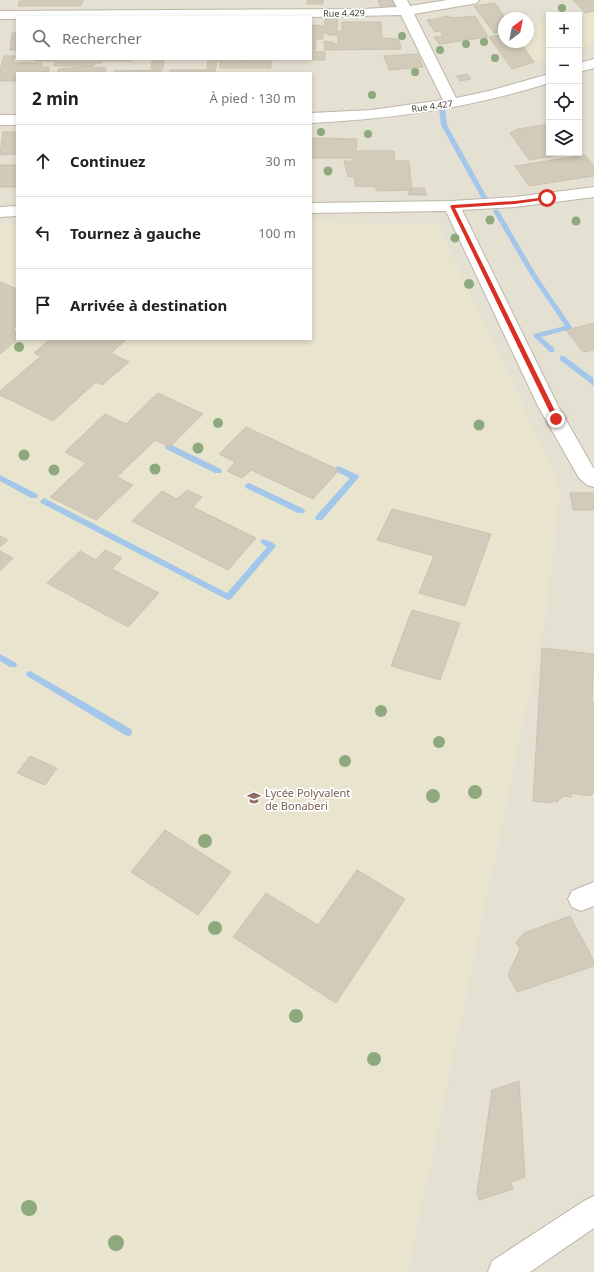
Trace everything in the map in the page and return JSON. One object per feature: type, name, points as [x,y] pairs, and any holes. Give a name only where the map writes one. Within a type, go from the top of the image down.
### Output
[{"type":"street","name":"Rue 4.429","points":[[0,15],[363,13],[403,5],[472,0]]},
{"type":"street","points":[[403,5],[452,104]]},
{"type":"street","points":[[582,67],[594,63]]},
{"type":"street","name":"Rue 4.427","points":[[312,118],[388,112],[452,104],[518,89],[546,79]]},
{"type":"street","points":[[0,120],[16,120]]},
{"type":"street","points":[[312,208],[452,206],[515,202],[594,192]]},
{"type":"street","points":[[452,206],[548,406],[586,473],[594,480]]},
{"type":"street","points":[[0,212],[16,211]]},
{"type":"street","points":[[504,1272],[594,1211]]},
{"type":"shaded area","name":"Lycée Polyvalent de Bonaberi","points":[[0,0],[594,0],[594,1272],[0,1272]]},
{"type":"shaded area","points":[[573,0],[594,0],[594,43],[582,47],[582,13],[584,12]]},
{"type":"shaded area","points":[[546,23],[546,58],[534,62],[524,48],[534,48],[534,26]]},
{"type":"shaded area","name":"Lycée Polyvalent de Bonaberi","points":[[312,222],[437,223],[558,480],[559,502],[546,615],[408,1272],[0,1272],[0,223],[16,223],[16,340],[312,340]]},
{"type":"building","points":[[20,0],[83,0],[81,6],[18,6]]},
{"type":"building","points":[[307,0],[323,0],[323,4],[307,4]]},
{"type":"building","points":[[378,0],[394,0],[397,6],[380,6]]},
{"type":"building","points":[[573,0],[594,0],[594,11],[585,13]]},
{"type":"building","points":[[495,3],[501,12],[498,12],[498,32],[494,33],[474,6]]},
{"type":"building","points":[[445,16],[453,18],[475,16],[488,37],[439,44],[434,37],[443,36],[440,31],[435,32],[427,20]]},
{"type":"building","points":[[325,17],[337,17],[337,31],[342,31],[342,22],[381,22],[382,38],[399,39],[401,49],[325,50],[324,41],[338,44],[338,35],[328,35],[328,33],[324,33]]},
{"type":"building","points":[[312,25],[323,26],[323,39],[316,39],[315,52],[325,52],[325,60],[313,60]]},
{"type":"building","points":[[12,33],[16,33],[16,50],[10,50]]},
{"type":"building","points":[[498,35],[498,48],[524,48],[534,62],[512,69],[489,37]]},
{"type":"building","points":[[418,54],[423,67],[389,70],[384,56]]},
{"type":"building","points":[[4,56],[15,56],[13,63],[42,63],[41,67],[49,67],[48,72],[16,72],[16,81],[0,81],[0,70]]},
{"type":"building","points":[[132,60],[102,61],[101,63],[95,63],[94,66],[54,66],[55,61],[35,61]]},
{"type":"building","points":[[164,60],[163,69],[151,69],[152,61]]},
{"type":"building","points":[[208,60],[271,60],[271,68],[220,68],[220,61],[217,61],[215,72],[170,72],[170,70],[207,70]]},
{"type":"building","points":[[92,66],[92,68],[106,67],[105,72],[58,72],[58,69]]},
{"type":"building","points":[[161,70],[161,72],[115,72]]},
{"type":"building","points":[[467,74],[471,79],[460,81],[456,76]]},
{"type":"building","points":[[546,124],[546,156],[554,156],[529,160],[510,133],[518,129]]},
{"type":"building","points":[[3,132],[16,132],[16,154],[0,155]]},
{"type":"building","points":[[312,138],[357,139],[356,151],[394,151],[395,161],[409,161],[412,190],[376,191],[376,187],[355,186],[354,176],[348,177],[344,161],[354,161],[354,158],[312,158]]},
{"type":"building","points":[[585,155],[594,166],[594,176],[529,186],[515,166],[582,156]]},
{"type":"building","points":[[0,165],[16,165],[16,187],[0,187]]},
{"type":"building","points":[[412,188],[424,188],[427,195],[408,195]]},
{"type":"building","points":[[0,282],[16,289],[16,327],[13,330],[16,332],[17,340],[0,354]]},
{"type":"building","points":[[594,323],[594,350],[583,352],[566,330]]},
{"type":"building","points":[[49,340],[126,340],[111,353],[129,362],[102,385],[96,382],[53,421],[0,395],[0,391],[41,356],[34,353]]},
{"type":"building","points":[[158,393],[203,414],[170,447],[155,440],[117,477],[133,485],[96,520],[50,497],[86,463],[65,452],[105,414],[126,424]]},
{"type":"building","points":[[246,427],[339,470],[313,499],[251,470],[242,478],[239,477],[227,471],[235,462],[219,454]]},
{"type":"building","points":[[187,490],[202,497],[193,507],[256,538],[228,570],[132,521],[162,491],[177,499]]},
{"type":"building","points":[[570,493],[594,493],[594,510],[573,510]]},
{"type":"building","points":[[392,509],[491,534],[465,606],[419,593],[434,556],[377,540]]},
{"type":"building","points":[[0,536],[8,540],[0,547]]},
{"type":"building","points":[[105,550],[122,558],[112,569],[159,593],[128,627],[47,583],[80,551],[96,560]]},
{"type":"building","points":[[0,551],[13,558],[0,571]]},
{"type":"building","points":[[412,610],[460,623],[440,680],[391,666]]},
{"type":"building","points":[[542,648],[594,654],[592,702],[594,703],[594,793],[591,793],[591,796],[571,793],[571,797],[562,796],[562,799],[559,798],[558,802],[552,801],[552,803],[533,801]]},
{"type":"building","points":[[30,756],[57,768],[45,785],[17,773]]},
{"type":"building","points":[[165,830],[231,872],[198,915],[131,872]]},
{"type":"building","points":[[357,870],[405,899],[336,1003],[233,937],[266,893],[318,925]]},
{"type":"building","points":[[570,916],[594,961],[594,966],[517,992],[508,975],[520,949],[516,942],[524,933]]},
{"type":"building","points":[[519,1081],[525,1177],[511,1182],[513,1189],[479,1200],[477,1193],[492,1090]]},
{"type":"waterway","points":[[442,108],[444,125],[485,199]]},
{"type":"waterway","points":[[496,211],[534,276],[569,327],[536,336],[552,350]]},
{"type":"waterway","points":[[562,358],[591,380],[594,384]]},
{"type":"waterway","points":[[169,447],[218,471]]},
{"type":"waterway","points":[[319,518],[355,477],[338,469]]},
{"type":"waterway","points":[[0,478],[34,496]]},
{"type":"waterway","points":[[249,486],[301,511]]},
{"type":"waterway","points":[[44,501],[228,597],[272,546],[264,542]]},
{"type":"waterway","points":[[0,657],[13,665]]},
{"type":"waterway","points":[[30,674],[128,732]]},
{"type":"place","name":"Lycée Polyvalent de Bonaberi","points":[[254,798]]},
{"type":"route","points":[[547,198],[515,202],[452,206],[548,406],[556,419]]}]
